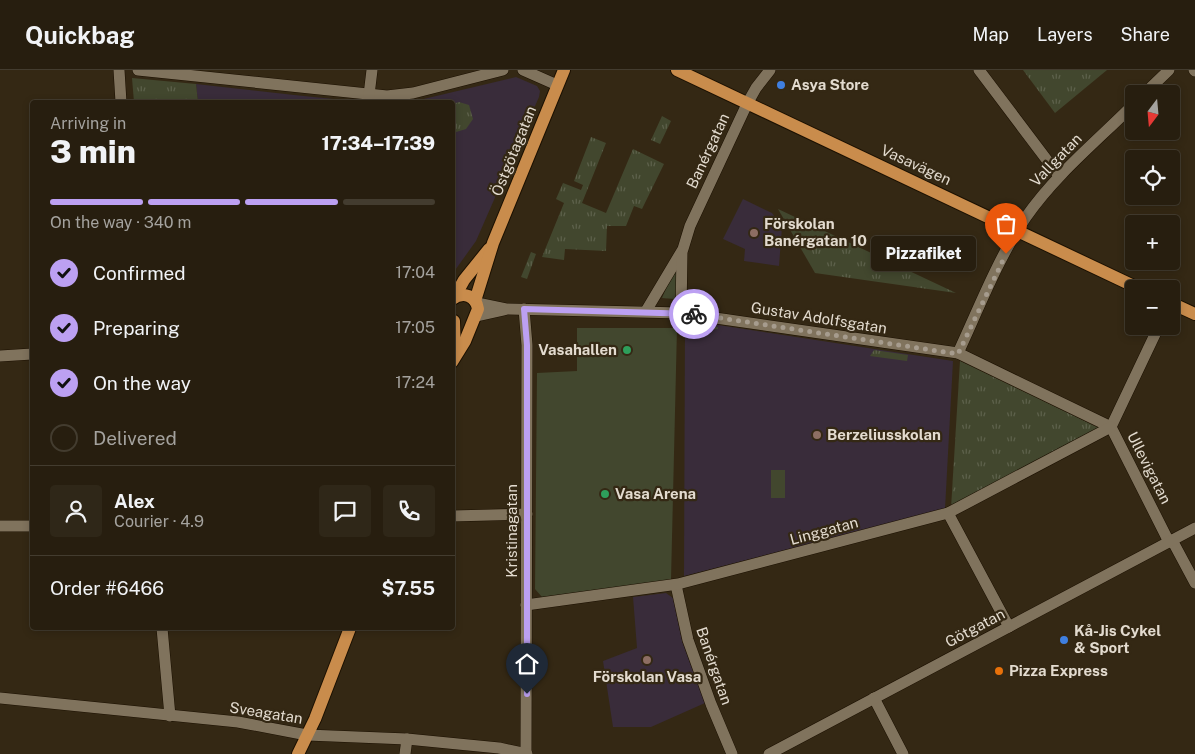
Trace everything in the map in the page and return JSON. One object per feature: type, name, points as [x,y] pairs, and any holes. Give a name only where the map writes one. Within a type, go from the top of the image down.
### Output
[{"type":"main road","name":"Östgötagatan","points":[[455,357],[465,341],[476,310],[493,243],[564,70]]},
{"type":"main road","name":"Vasavägen","points":[[677,70],[1125,282]]},
{"type":"main road","name":"Östgötagatan","points":[[455,296],[464,280],[493,243]]},
{"type":"main road","points":[[455,298],[465,295],[476,310],[464,324],[455,321]]},
{"type":"main road","points":[[1180,307],[1195,314]]},
{"type":"main road","points":[[298,754],[349,630]]},
{"type":"street","points":[[119,70],[121,100]]},
{"type":"street","points":[[138,70],[230,75],[369,95],[400,96],[503,70]]},
{"type":"street","points":[[369,95],[372,70]]},
{"type":"street","points":[[522,70],[557,85]]},
{"type":"street","name":"Banérgatan","points":[[646,312],[682,249],[690,226],[747,104],[756,88],[770,70]]},
{"type":"street","points":[[979,70],[1059,176]]},
{"type":"street","points":[[1153,85],[1169,70]]},
{"type":"street","name":"Vallgatan","points":[[958,354],[1017,231],[1059,176],[1125,113]]},
{"type":"street","name":"Banérgatan","points":[[681,312],[682,249]]},
{"type":"street","name":"Kristinagatan","points":[[524,309],[527,345],[527,754]]},
{"type":"street","name":"Gustav Adolfsgatan","points":[[476,310],[681,312],[958,354],[1111,427]]},
{"type":"street","name":"Ullevigatan","points":[[1155,335],[1111,427],[1170,541],[1195,582]]},
{"type":"street","points":[[0,356],[30,354]]},
{"type":"street","name":"Linggatan","points":[[526,605],[676,585],[948,513],[1111,427]]},
{"type":"street","points":[[948,513],[1008,627]]},
{"type":"street","points":[[455,516],[527,514]]},
{"type":"street","points":[[0,526],[30,526]]},
{"type":"street","name":"Götgatan","points":[[769,754],[1195,528]]},
{"type":"street","name":"Banérgatan","points":[[676,585],[688,640],[711,704],[732,754]]},
{"type":"street","points":[[162,630],[170,716]]},
{"type":"street","name":"Sveagatan","points":[[0,698],[238,722],[307,735],[406,739],[499,748],[527,754]]},
{"type":"street","points":[[874,698],[903,754]]},
{"type":"street","points":[[405,754],[406,739]]},
{"type":"shaded area","points":[[516,77],[537,86],[540,91],[476,241],[455,270],[455,100],[419,100]]},
{"type":"shaded area","points":[[196,84],[343,100],[198,100]]},
{"type":"shaded area","name":"Förskolan Banérgatan 10","points":[[743,199],[772,213],[782,227],[779,266],[744,261],[745,249],[723,239]]},
{"type":"shaded area","name":"Berzeliusskolan","points":[[685,320],[953,361],[945,509],[684,576]]},
{"type":"shaded area","name":"Förskolan Vasa","points":[[666,593],[673,598],[682,641],[705,703],[651,727],[613,727],[603,661],[637,648],[633,597]]},
{"type":"green space","points":[[1023,70],[1107,70],[1055,113]]},
{"type":"green space","points":[[132,78],[196,84],[198,100],[134,100]]},
{"type":"green space","points":[[459,102],[469,105],[473,119],[466,129],[455,132],[455,103]]},
{"type":"green space","points":[[662,116],[671,121],[660,144],[651,140]]},
{"type":"green space","points":[[591,137],[606,143],[582,203],[606,213],[633,149],[664,164],[642,209],[634,206],[626,226],[607,226],[606,251],[565,249],[564,260],[542,257],[564,203],[556,199],[563,183],[581,190],[583,185],[574,181]]},
{"type":"green space","points":[[778,209],[956,293],[815,273]]},
{"type":"green space","points":[[531,252],[536,254],[527,279],[521,277]]},
{"type":"green space","points":[[679,259],[681,263],[675,299],[662,298]]},
{"type":"green space","points":[[693,324],[718,327],[718,329],[693,331]]},
{"type":"green space","name":"Vasa Arena","points":[[577,328],[677,328],[671,580],[542,597],[535,589],[537,373],[577,371]]},
{"type":"green space","points":[[874,350],[908,355],[907,361],[870,356]]},
{"type":"green space","points":[[960,361],[1101,429],[951,508]]},
{"type":"green space","points":[[771,470],[785,470],[785,498],[771,498]]},
{"type":"way so far","points":[[694,314],[958,354],[1006,254]]},
{"type":"place","name":"Asya Store","points":[[781,85]]},
{"type":"place","name":"Förskolan Banérgatan 10","points":[[754,233]]},
{"type":"place","name":"Pizzafiket","points":[[1006,254]]},
{"type":"place","name":"Vasahallen","points":[[627,350]]},
{"type":"place","name":"Berzeliusskolan","points":[[817,435]]},
{"type":"place","name":"Vasa Arena","points":[[605,494]]},
{"type":"place","name":"Kå-Jis Cykel & Sport","points":[[1064,640]]},
{"type":"place","name":"Förskolan Vasa","points":[[647,660]]},
{"type":"place","name":"Pizza Express","points":[[999,671]]},
{"type":"route","points":[[527,694],[527,345],[524,309],[681,312],[694,314]]}]
